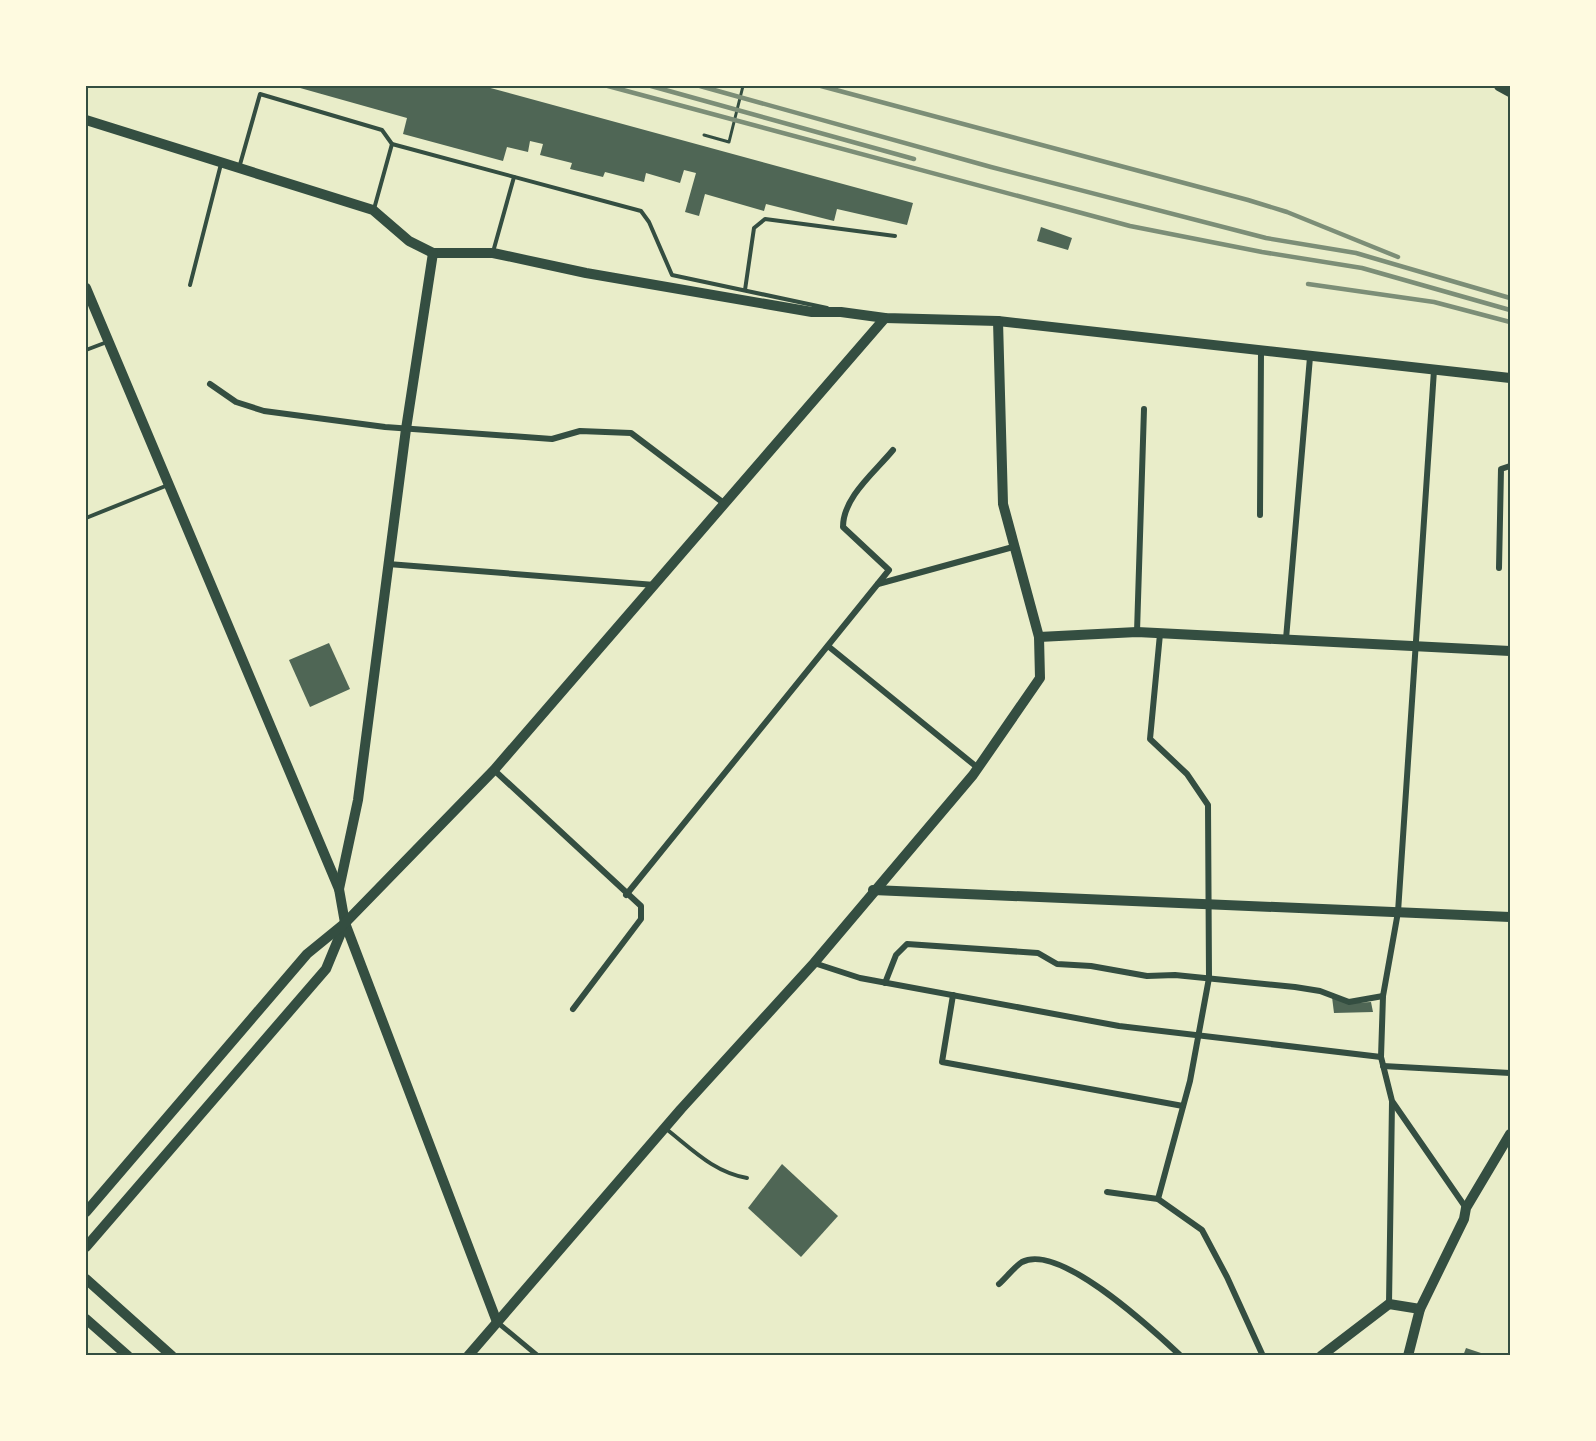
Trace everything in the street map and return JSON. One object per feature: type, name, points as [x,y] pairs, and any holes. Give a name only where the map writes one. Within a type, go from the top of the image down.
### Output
[{"type":"street","points":[[1499,86],[1510,92]]},
{"type":"street","points":[[86,120],[373,210],[409,241],[433,253],[493,253],[586,273],[812,312],[841,312],[885,318],[998,321],[1510,378]]},
{"type":"street","points":[[339,889],[358,800],[406,429],[433,253]]},
{"type":"street","points":[[86,288],[339,889],[345,923],[498,1322],[538,1356]]},
{"type":"street","points":[[86,1212],[307,954],[345,923],[494,770],[885,318]]},
{"type":"street","points":[[468,1356],[665,1128],[814,963],[873,890],[978,768],[1040,678],[1040,637],[1013,547],[1003,504],[998,321]]},
{"type":"street","points":[[1260,515],[1261,351]]},
{"type":"street","points":[[1286,639],[1310,357]]},
{"type":"street","points":[[1389,1304],[1392,1101],[1381,1057],[1383,996],[1398,912],[1434,370]]},
{"type":"street","points":[[210,384],[236,402],[264,411],[406,429],[552,439],[580,432],[631,433],[726,504]]},
{"type":"street","points":[[1137,632],[1144,409]]},
{"type":"street","points":[[626,895],[889,570],[843,527],[843,514],[893,450]]},
{"type":"street","points":[[1499,567],[1501,469],[1510,466]]},
{"type":"street","points":[[877,584],[1013,547]]},
{"type":"street","points":[[388,564],[655,585]]},
{"type":"street","points":[[1040,637],[1137,632],[1510,651]]},
{"type":"street","points":[[1158,1199],[1199,1035],[1209,978],[1210,905],[1208,805],[1187,774],[1150,739],[1160,634]]},
{"type":"street","points":[[828,646],[978,768]]},
{"type":"street","points":[[494,770],[626,895],[641,906],[641,919],[573,1009]]},
{"type":"street","points":[[873,890],[1510,917]]},
{"type":"street","points":[[86,1247],[326,969],[345,923]]},
{"type":"street","points":[[885,983],[896,955],[907,944],[1038,953],[1057,964],[1091,966],[1147,976],[1209,978],[1320,991],[1349,1002],[1383,996]]},
{"type":"street","points":[[814,963],[860,978],[1119,1026],[1381,1057]]},
{"type":"street","points":[[953,995],[942,1062],[1183,1106]]},
{"type":"street","points":[[1383,1066],[1510,1073]]},
{"type":"street","points":[[1392,1101],[1466,1208]]},
{"type":"street","points":[[1408,1356],[1420,1309],[1464,1219],[1466,1208],[1510,1134]]},
{"type":"street","points":[[1107,1192],[1158,1199],[1202,1230],[1227,1277],[1263,1356]]},
{"type":"street","points":[[999,1284],[1022,1262],[1035,1260],[1056,1265],[1113,1296],[1181,1356]]},
{"type":"street","points":[[86,1279],[172,1356]]},
{"type":"street","points":[[1321,1356],[1389,1304],[1420,1309]]},
{"type":"street","points":[[86,1319],[128,1356]]},
{"type":"lane","points":[[239,168],[260,94],[382,130],[392,144],[641,211],[650,222],[672,275],[812,302],[841,312]]},
{"type":"lane","points":[[373,210],[392,144]]},
{"type":"lane","points":[[190,285],[222,163]]},
{"type":"lane","points":[[493,253],[514,177]]},
{"type":"lane","points":[[745,290],[754,228],[765,219],[895,236]]},
{"type":"lane","points":[[86,350],[108,342]]},
{"type":"lane","points":[[86,518],[168,484]]},
{"type":"lane","points":[[665,1128],[712,1167],[729,1175],[747,1178]]},
{"type":"path","points":[[705,135],[729,142],[743,86]]},
{"type":"building","points":[[293,86],[483,86],[913,203],[907,225],[837,209],[834,221],[766,204],[764,211],[705,194],[699,216],[685,212],[696,173],[684,170],[680,183],[646,173],[644,182],[605,172],[603,177],[570,169],[572,163],[540,155],[543,144],[530,141],[528,152],[507,147],[503,161],[403,134],[407,118]]},
{"type":"building","points":[[1041,227],[1072,238],[1068,250],[1037,241]]},
{"type":"building","points":[[329,643],[350,689],[310,707],[289,660]]},
{"type":"building","points":[[1332,997],[1354,1003],[1371,1002],[1373,1012],[1334,1013]]},
{"type":"building","points":[[782,1164],[838,1216],[801,1257],[748,1208]]},
{"type":"building","points":[[1466,1348],[1487,1355],[1487,1356],[1463,1356]]},
{"type":"railway","points":[[608,86],[1130,226],[1262,252],[1362,268],[1510,310]]},
{"type":"railway","points":[[651,86],[914,159]]},
{"type":"railway","points":[[700,86],[991,167],[1266,238],[1356,253],[1510,298]]},
{"type":"railway","points":[[821,86],[1248,200],[1287,212],[1398,257]]},
{"type":"railway","points":[[1308,284],[1434,302],[1510,322]]}]
